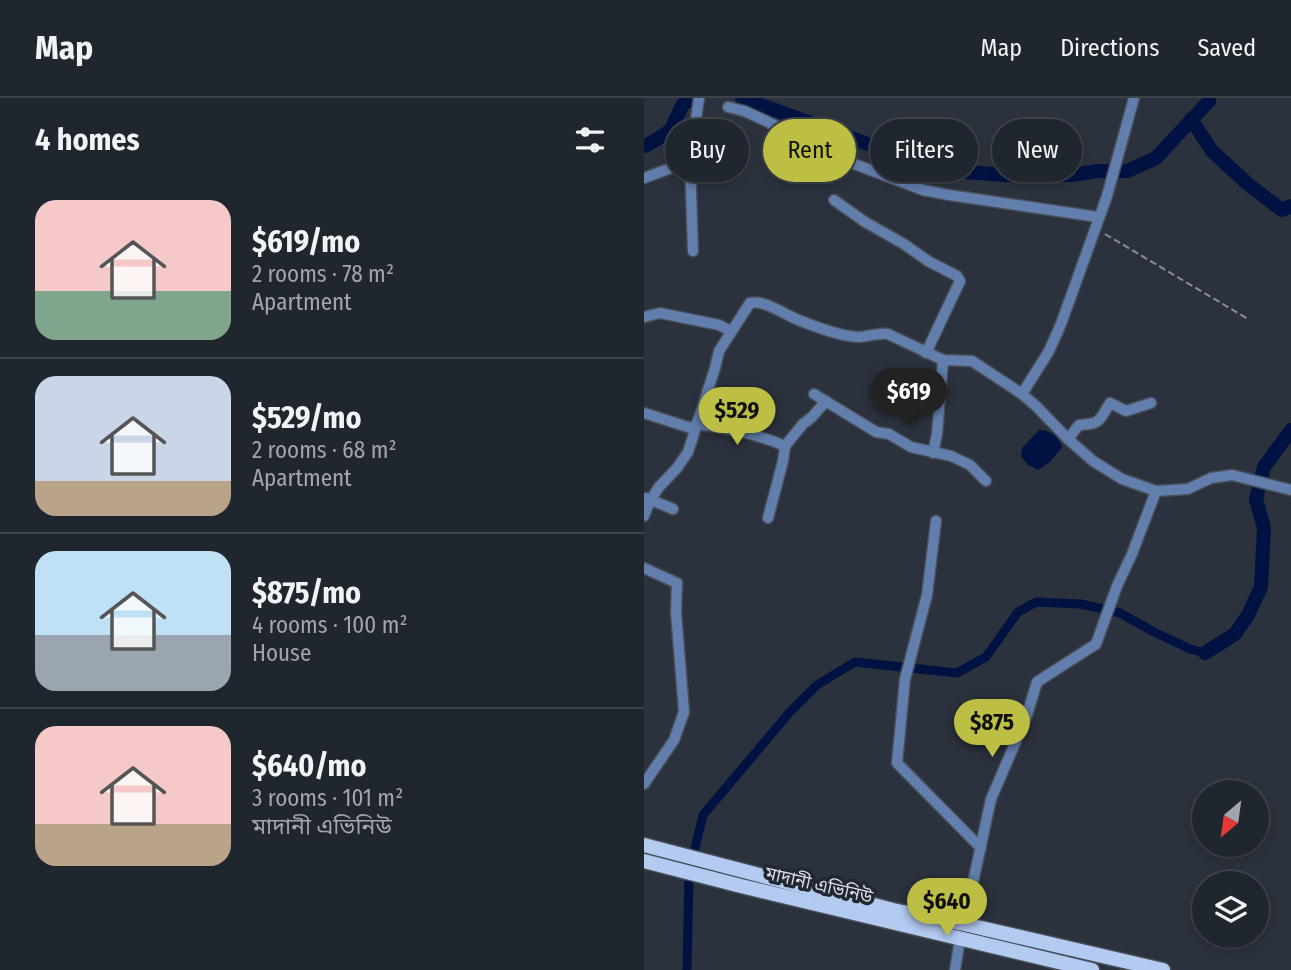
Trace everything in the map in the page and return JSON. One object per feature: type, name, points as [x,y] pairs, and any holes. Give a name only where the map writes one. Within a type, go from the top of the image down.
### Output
[{"type":"main road","points":[[644,845],[740,878]]},
{"type":"main road","points":[[644,860],[740,878]]},
{"type":"main road","name":"মাদানী এভিনিউ","points":[[740,878],[915,921],[960,939],[1092,970]]},
{"type":"main road","points":[[915,921],[964,924],[1163,970]]},
{"type":"street","points":[[696,119],[699,98]]},
{"type":"street","points":[[1022,394],[1049,351],[1061,324],[1107,196],[1135,98]]},
{"type":"street","points":[[728,107],[766,121],[841,159],[923,190],[1098,216]]},
{"type":"street","points":[[644,178],[665,171]]},
{"type":"street","points":[[691,182],[693,251]]},
{"type":"street","points":[[834,200],[928,261],[957,276],[960,281],[926,354]]},
{"type":"street","points":[[644,516],[647,499],[688,453],[719,351],[750,303],[759,301],[800,321],[838,332],[858,337],[888,334],[943,360],[972,361],[1022,394],[1093,461],[1122,479],[1156,491],[1188,489],[1211,478],[1232,475],[1290,489]]},
{"type":"street","points":[[644,317],[660,313],[719,325],[731,331]]},
{"type":"street","points":[[933,453],[943,360]]},
{"type":"street","points":[[814,394],[876,432],[889,434],[911,447],[951,456],[970,465],[986,481]]},
{"type":"street","points":[[768,518],[785,446],[826,401]]},
{"type":"street","points":[[1068,439],[1079,425],[1090,426],[1096,423],[1110,403],[1126,411],[1151,403]]},
{"type":"street","points":[[644,413],[695,426],[745,432],[785,446]]},
{"type":"street","points":[[964,924],[991,799],[1026,718],[1037,682],[1096,644],[1156,491]]},
{"type":"street","points":[[647,499],[673,509]]},
{"type":"street","points":[[936,521],[927,595],[905,678],[897,763],[981,848]]},
{"type":"street","points":[[644,785],[674,740],[684,712],[676,612],[677,583],[645,570]]},
{"type":"street","points":[[955,970],[960,939]]},
{"type":"path","points":[[1094,229],[1112,237],[1248,319]]},
{"type":"shaded area","points":[[1039,430],[1053,434],[1062,447],[1050,462],[1038,470],[1028,465],[1021,456],[1022,448]]},
{"type":"waterway","points":[[644,146],[670,131],[683,104],[695,98]]},
{"type":"waterway","points":[[742,98],[939,170],[1005,175],[1072,175],[1098,171],[1127,171],[1156,158],[1209,98]]},
{"type":"waterway","points":[[1191,119],[1212,151],[1249,185],[1282,210],[1291,206]]},
{"type":"waterway","points":[[1205,653],[1235,634],[1248,615],[1261,587],[1264,528],[1256,499],[1264,467],[1291,430]]},
{"type":"waterway","points":[[687,970],[689,873],[703,815],[789,713],[817,685],[855,662],[957,673],[986,657],[1018,612],[1036,602],[1081,604],[1120,613],[1190,649],[1205,653]]}]
